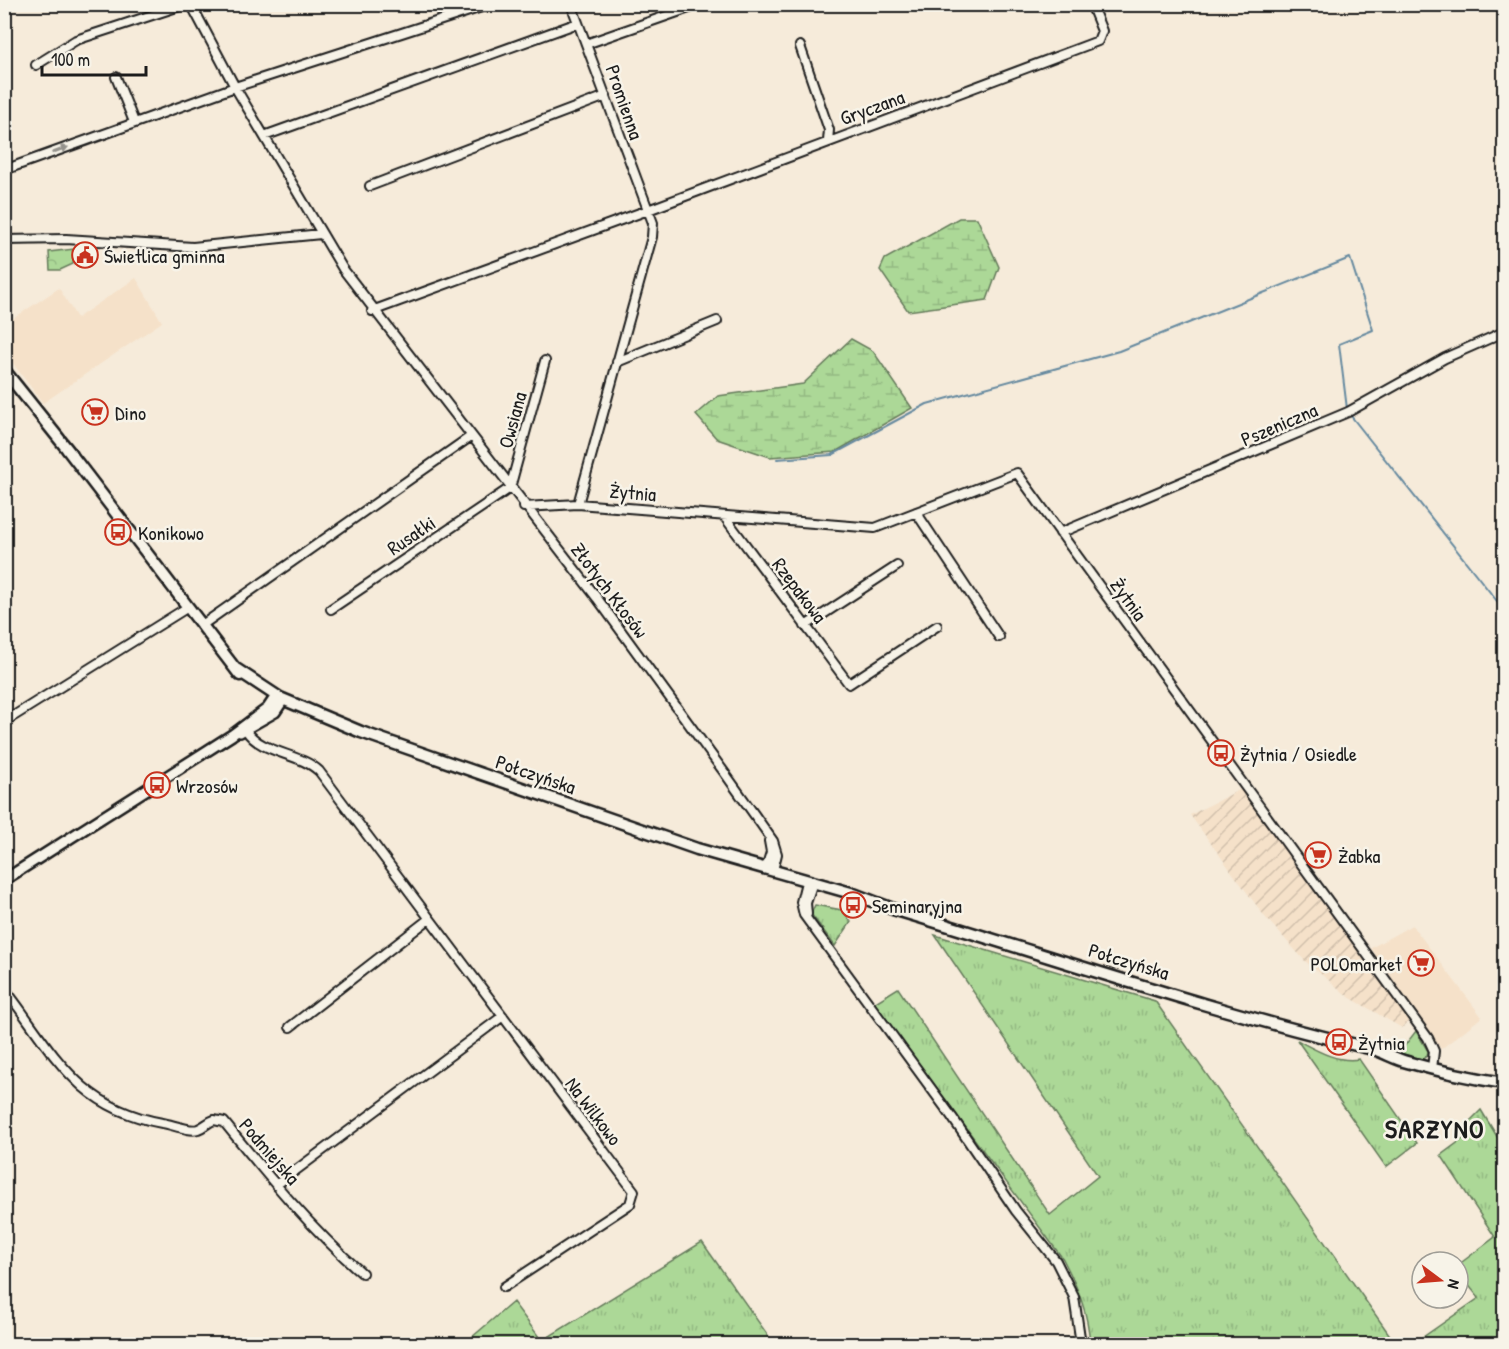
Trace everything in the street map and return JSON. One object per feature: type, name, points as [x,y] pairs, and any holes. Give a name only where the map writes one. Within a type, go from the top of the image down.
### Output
[{"type":"main road","name":"Połczyńska","points":[[4,370],[236,669],[278,701],[360,732],[809,885],[871,899],[893,909],[1355,1047],[1376,1050],[1432,1069],[1504,1083]]},
{"type":"street","points":[[36,65],[76,40],[186,4]]},
{"type":"street","name":"Złotych Kłosów","points":[[191,4],[235,87],[321,234],[372,311],[597,598],[724,772],[776,849],[769,871]]},
{"type":"street","points":[[4,170],[235,87],[491,4]]},
{"type":"street","name":"Gryczana","points":[[372,311],[1063,55],[1098,40],[1102,31],[1091,4]]},
{"type":"street","name":"Promienna","points":[[573,5],[648,210]]},
{"type":"street","points":[[586,44],[692,8]]},
{"type":"street","points":[[264,136],[578,23]]},
{"type":"street","points":[[800,45],[829,130],[828,141]]},
{"type":"street","points":[[116,77],[134,122]]},
{"type":"street","points":[[370,186],[606,96]]},
{"type":"street","points":[[578,504],[652,237],[652,223],[648,210]]},
{"type":"street","points":[[4,240],[66,239],[193,248],[321,234]]},
{"type":"street","points":[[617,362],[717,321]]},
{"type":"street","name":"Pszeniczna","points":[[1060,533],[1348,412],[1445,358],[1504,332]]},
{"type":"street","name":"Owsiana","points":[[510,488],[545,361]]},
{"type":"street","points":[[202,625],[470,437]]},
{"type":"street","name":"Żytnia","points":[[524,507],[578,504],[875,528],[1017,473],[1428,1038],[1434,1051],[1432,1069]]},
{"type":"street","name":"Rusałki","points":[[331,609],[510,488]]},
{"type":"street","points":[[916,512],[999,637]]},
{"type":"street","name":"Rzepakowa","points":[[724,516],[849,684],[937,626]]},
{"type":"street","points":[[805,626],[897,566]]},
{"type":"street","points":[[4,722],[188,607]]},
{"type":"street","points":[[232,735],[246,730],[278,701]]},
{"type":"street","points":[[4,880],[232,735],[278,701]]},
{"type":"street","name":"Na Wilkowo","points":[[246,730],[256,743],[302,759],[319,771],[634,1191],[630,1204],[504,1287]]},
{"type":"street","points":[[809,885],[806,906],[808,919],[952,1117],[1016,1211],[1056,1261],[1074,1297],[1081,1344]]},
{"type":"street","points":[[290,1027],[429,919]]},
{"type":"street","name":"Podmiejska","points":[[4,988],[41,1034],[62,1069],[96,1098],[135,1118],[196,1130],[214,1120],[224,1122],[276,1185],[334,1249],[362,1273]]},
{"type":"street","points":[[276,1185],[503,1016]]},
{"type":"shaded area","points":[[136,278],[162,322],[43,403],[5,353],[5,324],[59,288],[77,318]]},
{"type":"shaded area","points":[[1241,789],[1410,1020],[1402,1028],[1349,997],[1305,961],[1265,917],[1190,815]]},
{"type":"shaded area","points":[[1412,925],[1482,1017],[1441,1049],[1371,948]]},
{"type":"green space","points":[[959,218],[977,218],[999,267],[987,300],[908,311],[880,270],[885,259]]},
{"type":"green space","points":[[74,249],[73,264],[60,270],[50,270],[49,252]]},
{"type":"green space","points":[[851,339],[873,351],[912,408],[835,452],[770,457],[717,439],[696,415],[718,396],[803,384]]},
{"type":"green space","points":[[815,905],[842,910],[851,922],[835,946],[811,914]]},
{"type":"green space","points":[[935,935],[1155,1001],[1396,1344],[1090,1344],[1081,1300],[1063,1259],[874,1003],[898,988],[1050,1215],[1098,1176]]},
{"type":"green space","points":[[1416,1031],[1428,1051],[1427,1056],[1422,1059],[1399,1053]]},
{"type":"green space","points":[[1297,1040],[1335,1057],[1359,1059],[1417,1143],[1386,1167]]},
{"type":"green space","points":[[1481,1110],[1504,1148],[1504,1344],[1413,1344],[1462,1310],[1470,1310],[1470,1304],[1479,1298],[1470,1287],[1470,1256],[1495,1237],[1441,1155],[1468,1135],[1463,1128]]},
{"type":"green space","points":[[702,1242],[774,1344],[464,1344],[513,1302],[542,1341]]},
{"type":"waterway","points":[[777,459],[832,455],[927,404],[1119,351],[1350,258],[1373,330],[1339,344],[1347,409]]},
{"type":"waterway","points":[[1351,416],[1504,610]]},
{"type":"place","name":"Świetlica gminna","points":[[85,255]]},
{"type":"place","name":"Dino","points":[[95,412]]},
{"type":"place","name":"Konikowo","points":[[118,532]]},
{"type":"place","name":"Żytnia / Osiedle","points":[[1221,753]]},
{"type":"place","name":"Wrzosów","points":[[157,785]]},
{"type":"place","name":"Żabka","points":[[1318,855]]},
{"type":"place","name":"Seminaryjna","points":[[853,905]]},
{"type":"place","name":"POLOmarket","points":[[1421,963]]},
{"type":"place","name":"Żytnia","points":[[1339,1042]]},
{"type":"district","name":"SARZYNO","points":[[1435,1128]]}]
